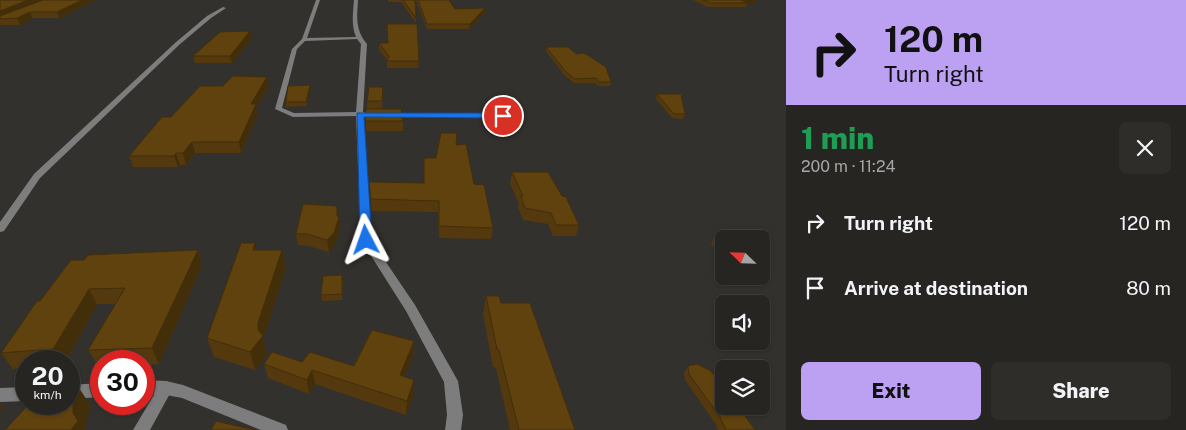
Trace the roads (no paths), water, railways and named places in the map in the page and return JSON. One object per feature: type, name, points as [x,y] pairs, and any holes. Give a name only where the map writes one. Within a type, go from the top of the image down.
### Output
[{"type":"street","points":[[318,0],[304,40],[295,50],[278,109],[293,115],[503,116]]},
{"type":"street","points":[[356,0],[355,30],[358,38],[364,44],[359,114],[366,240],[411,308],[451,381],[455,415],[453,430]]},
{"type":"street","points":[[0,229],[18,205],[24,190],[37,176],[177,44],[209,17],[224,8]]},
{"type":"street","points":[[304,40],[358,38]]},
{"type":"street","points":[[155,388],[183,392],[280,430]]},
{"type":"street","points":[[141,430],[166,388]]},
{"type":"street","points":[[0,395],[15,394]]}]
